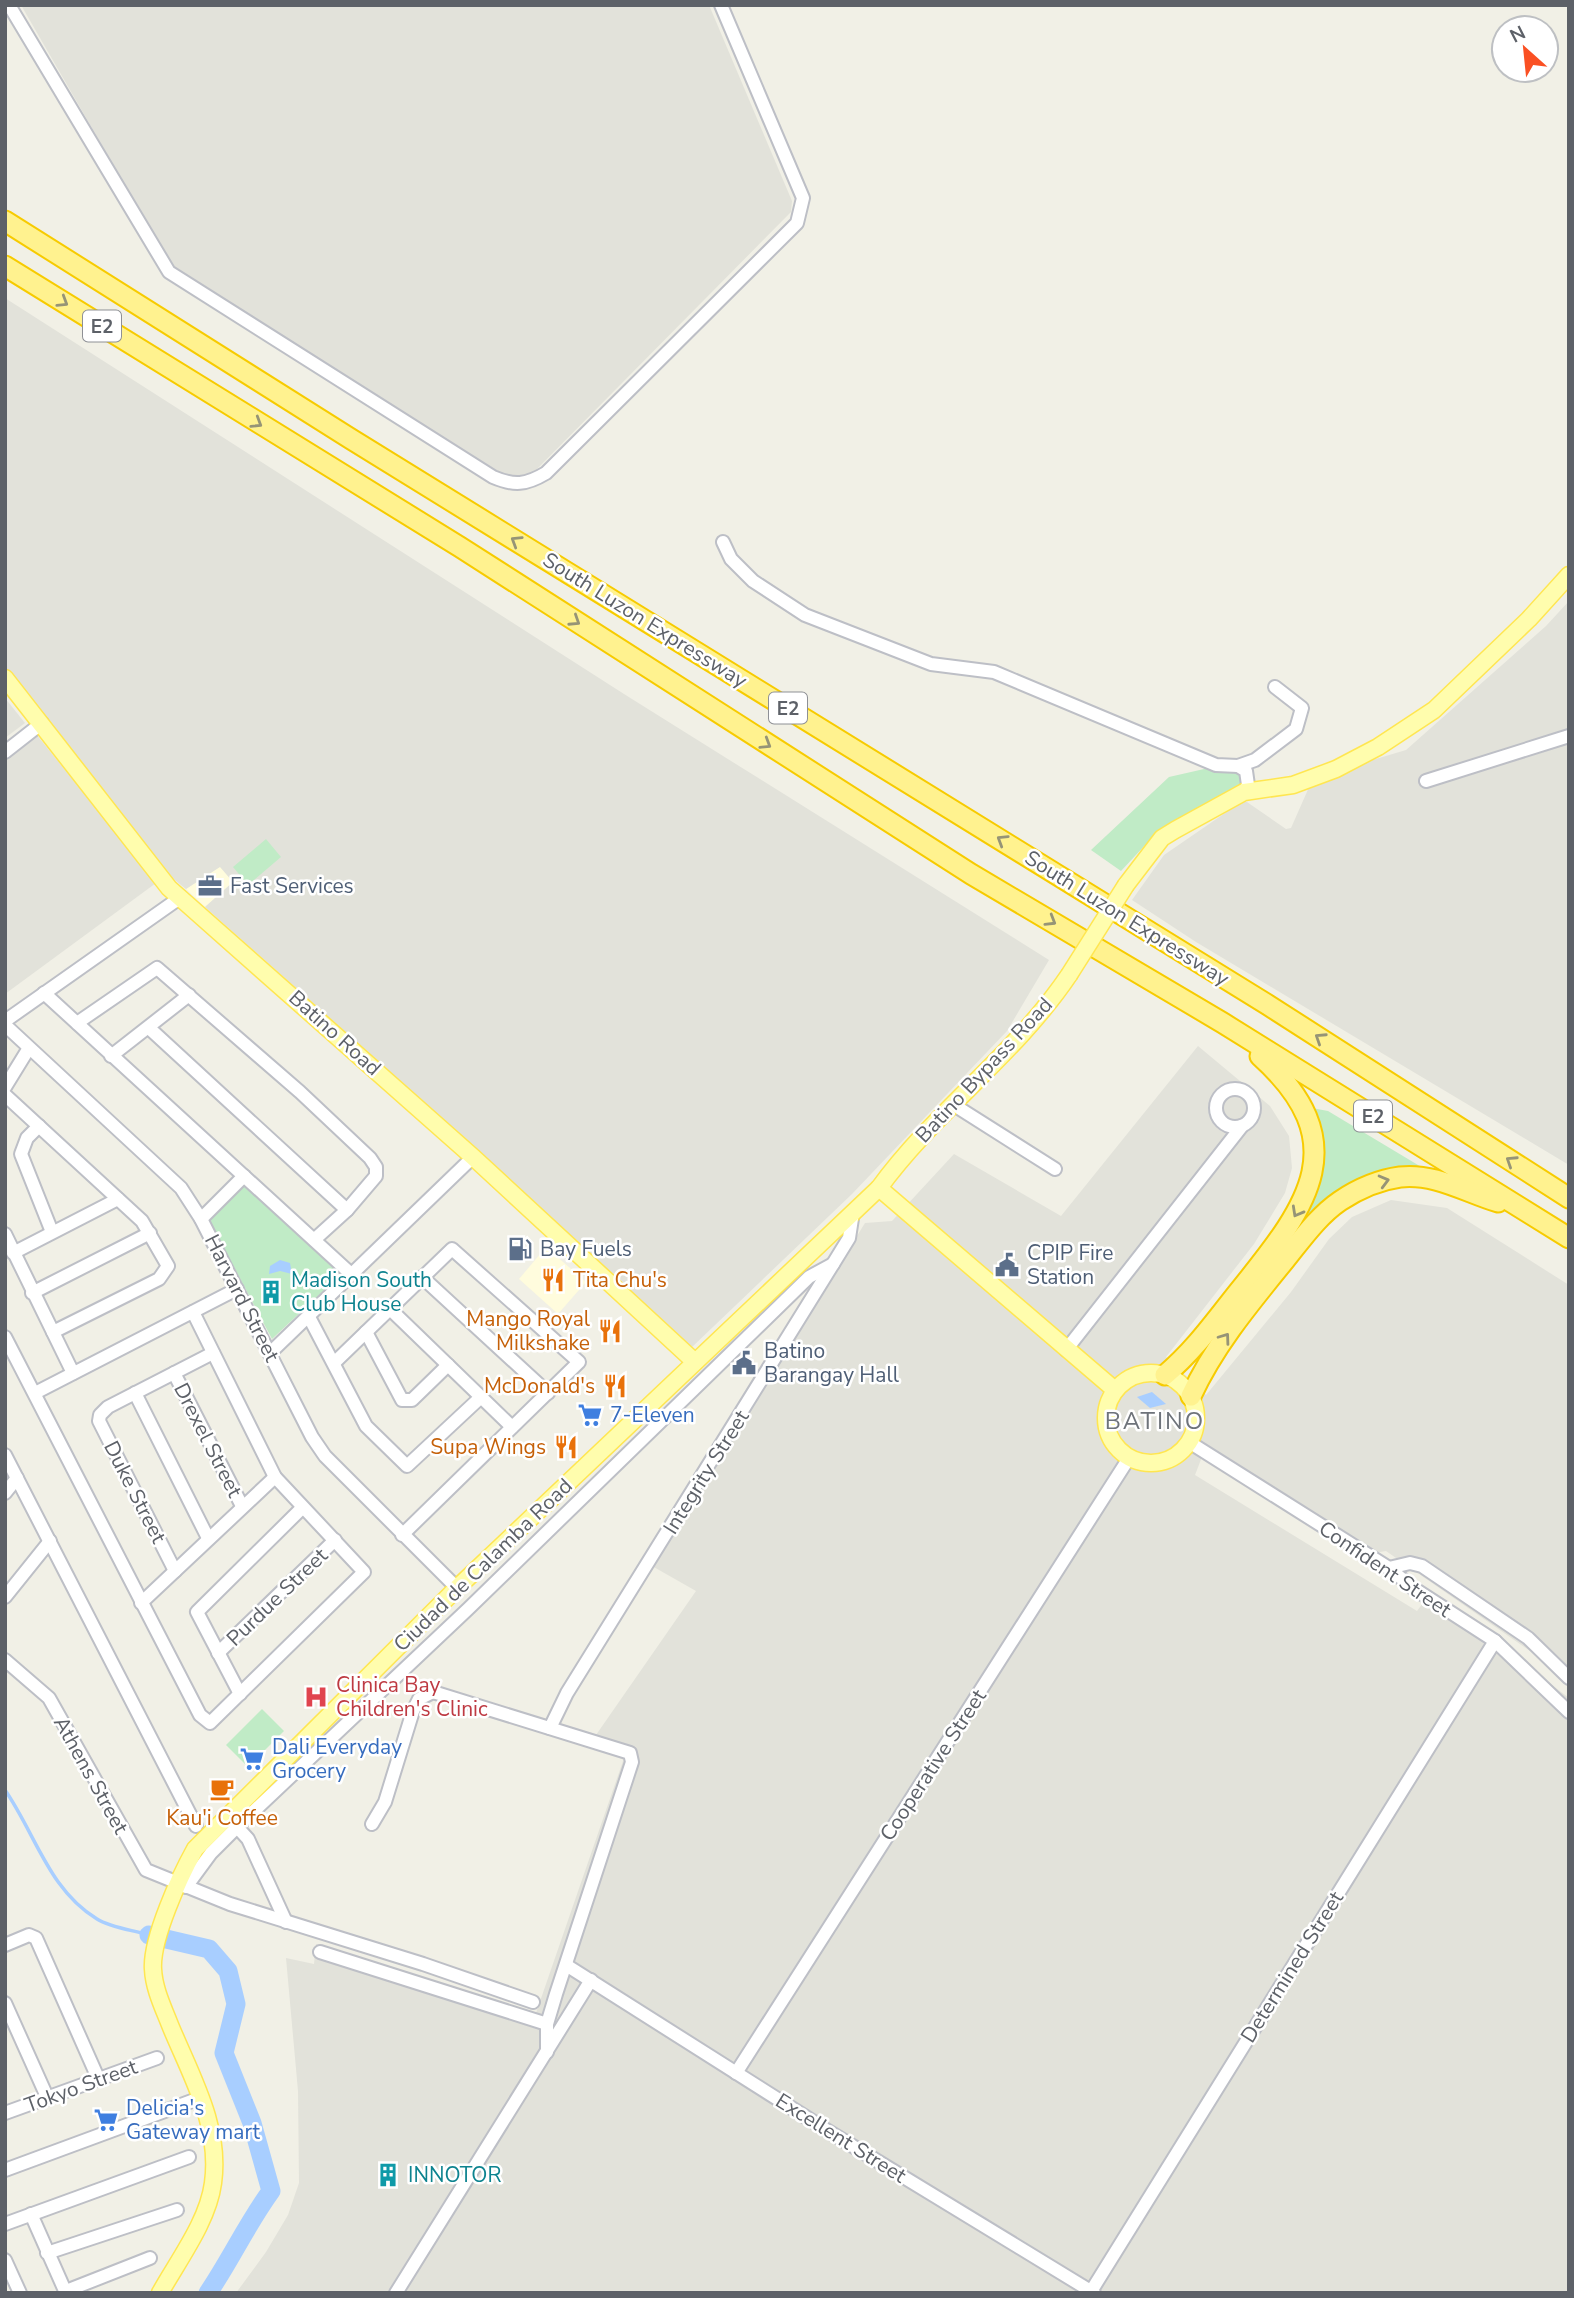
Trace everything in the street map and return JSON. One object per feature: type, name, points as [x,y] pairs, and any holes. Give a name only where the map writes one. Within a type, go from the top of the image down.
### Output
[{"type":"highway","name":"South Luzon Expressway","points":[[5,221],[362,446],[1268,1005],[1569,1198]]},
{"type":"highway","name":"South Luzon Expressway","points":[[5,266],[460,547],[971,874],[1223,1023],[1569,1238]]},
{"type":"highway","points":[[1165,1375],[1193,1351],[1277,1244],[1305,1197],[1313,1168],[1314,1139],[1296,1095],[1273,1068],[1223,1023]]},
{"type":"highway","points":[[1191,1396],[1206,1363],[1263,1287],[1313,1226],[1338,1202],[1357,1191],[1391,1179],[1428,1177],[1522,1209]]},
{"type":"main road","name":"Batino Bypass Road","points":[[853,1212],[878,1188],[900,1159],[1027,1031],[1069,975],[1126,885],[1161,838],[1244,792],[1293,785],[1336,769],[1378,747],[1424,717],[1529,619],[1569,575]]},
{"type":"main road","name":"Batino Road","points":[[5,678],[169,888],[473,1157],[695,1362]]},
{"type":"main road","points":[[878,1188],[1115,1390]]},
{"type":"main road","name":"Ciudad de Calamba Road","points":[[160,2293],[208,2205],[213,2183],[214,2133],[158,1995],[154,1958],[170,1905],[182,1885],[195,1849],[208,1833],[457,1588],[853,1212]]},
{"type":"main road","points":[[1138,1375],[1165,1375],[1184,1387],[1191,1396],[1196,1420],[1189,1442],[1169,1459],[1142,1462],[1129,1458],[1115,1445],[1107,1427],[1107,1408],[1115,1390],[1138,1375]]},
{"type":"street","points":[[9,5],[169,272],[493,477],[511,485],[530,483],[546,473],[797,223],[803,198],[721,5]]},
{"type":"street","points":[[723,542],[731,559],[753,581],[805,615],[931,664],[994,672],[1216,765],[1238,766],[1255,760],[1296,729],[1302,708],[1275,687]]},
{"type":"street","points":[[5,752],[42,723]]},
{"type":"street","points":[[1426,780],[1569,736]]},
{"type":"street","points":[[1238,766],[1246,771],[1248,785],[1244,792]]},
{"type":"street","points":[[5,1023],[181,897]]},
{"type":"street","points":[[77,1024],[157,968],[300,1092],[374,1164],[376,1176],[347,1210],[315,1240]]},
{"type":"street","points":[[44,993],[351,1274]]},
{"type":"street","points":[[111,1056],[189,995]]},
{"type":"street","name":"Harvard Street","points":[[5,1023],[180,1188],[201,1219],[325,1456],[457,1588]]},
{"type":"street","points":[[149,1028],[347,1210]]},
{"type":"street","points":[[5,1087],[29,1048]]},
{"type":"street","points":[[5,1095],[118,1199],[150,1233],[168,1266],[166,1273],[52,1332]]},
{"type":"street","points":[[954,1105],[1055,1169]]},
{"type":"street","points":[[39,1126],[27,1138],[21,1154],[52,1232]]},
{"type":"street","points":[[1066,1350],[1242,1126]]},
{"type":"street","points":[[270,1353],[473,1157]]},
{"type":"street","points":[[201,1219],[243,1176]]},
{"type":"street","points":[[13,1253],[118,1199]]},
{"type":"street","name":"Integrity Street","points":[[550,1728],[567,1693],[849,1238],[853,1212]]},
{"type":"street","points":[[32,1293],[150,1233]]},
{"type":"street","points":[[5,1234],[74,1373]]},
{"type":"street","points":[[334,1363],[452,1249],[579,1362],[402,1535]]},
{"type":"street","points":[[182,1885],[237,1827],[468,1609],[809,1277],[833,1264]]},
{"type":"street","points":[[422,1278],[548,1393]]},
{"type":"street","points":[[35,1393],[237,1289]]},
{"type":"street","points":[[389,1308],[512,1427]]},
{"type":"street","points":[[5,1337],[200,1715],[210,1723],[364,1572],[275,1477],[193,1312]]},
{"type":"street","points":[[309,1317],[366,1426],[407,1465],[481,1397]]},
{"type":"street","points":[[366,1332],[402,1400],[412,1400],[448,1365]]},
{"type":"street","name":"Duke Street","points":[[175,1571],[99,1420],[108,1407],[213,1353]]},
{"type":"street","name":"Drexel Street","points":[[174,1373],[242,1506]]},
{"type":"street","points":[[135,1393],[208,1538]]},
{"type":"street","name":"Confident Street","points":[[1189,1442],[1389,1567],[1413,1588],[1495,1641],[1569,1712]]},
{"type":"street","points":[[5,1455],[196,1826]]},
{"type":"street","name":"Cooperative Street","points":[[736,2073],[1129,1458]]},
{"type":"street","points":[[141,1603],[275,1477]]},
{"type":"street","points":[[5,1493],[17,1478]]},
{"type":"street","points":[[240,1694],[197,1612],[302,1508]]},
{"type":"street","name":"Purdue Street","points":[[218,1653],[335,1540]]},
{"type":"street","points":[[5,1597],[50,1541]]},
{"type":"street","points":[[1389,1567],[1410,1563],[1422,1566],[1528,1638],[1569,1678]]},
{"type":"street","name":"Determined Street","points":[[1092,2292],[1495,1641]]},
{"type":"street","name":"Athens Street","points":[[5,1660],[49,1699],[140,1864],[152,1874],[286,1922],[423,1964],[533,2002]]},
{"type":"street","points":[[372,1824],[385,1802],[419,1699],[433,1692],[630,1753],[632,1762],[547,2024],[547,2052]]},
{"type":"street","points":[[237,1827],[248,1839],[286,1922]]},
{"type":"street","points":[[5,1945],[29,1935],[36,1938],[98,2078]]},
{"type":"street","points":[[320,1952],[547,2024]]},
{"type":"street","name":"Excellent Street","points":[[566,1965],[1092,2292]]},
{"type":"street","points":[[396,2293],[591,1980]]},
{"type":"street","points":[[5,2003],[48,2099]]},
{"type":"street","name":"Tokyo Street","points":[[5,2113],[156,2058]]},
{"type":"street","points":[[5,2170],[200,2098]]},
{"type":"street","points":[[5,2224],[189,2157]]},
{"type":"street","points":[[47,2253],[177,2210]]},
{"type":"street","points":[[31,2214],[66,2292],[150,2258]]},
{"type":"street","points":[[5,2260],[20,2293]]},
{"type":"shaded area","points":[[21,5],[709,5],[792,201],[791,212],[534,472],[523,477],[511,477],[491,470],[175,272]]},
{"type":"shaded area","points":[[5,298],[624,694],[1049,960],[1007,1031],[852,1194],[691,1348],[469,1142],[205,907],[233,882],[220,867],[186,889],[170,876],[5,672]]},
{"type":"shaded area","points":[[1569,601],[1569,1165],[1196,942],[1132,900],[1164,855],[1244,800],[1286,829],[1291,828],[1310,785],[1349,767],[1406,750],[1546,626]]},
{"type":"shaded area","points":[[5,698],[25,723],[5,738]]},
{"type":"shaded area","points":[[36,734],[156,883],[5,994],[5,760]]},
{"type":"shaded area","name":"Fast Services","points":[[220,866],[233,882],[205,907],[186,889]]},
{"type":"shaded area","points":[[1198,1046],[1270,1106],[1289,1136],[1292,1168],[1285,1193],[1254,1244],[1166,1357],[1206,1395],[1291,1292],[1329,1239],[1352,1217],[1391,1200],[1447,1208],[1569,1285],[1569,1678],[1386,1551],[1367,1554],[1205,1449],[1195,1475],[1417,1611],[1431,1592],[1569,1698],[1569,2293],[236,2293],[266,2252],[288,2215],[299,2183],[298,2091],[286,1958],[314,1964],[316,1944],[536,2013],[623,1761],[633,1751],[596,1735],[696,1591],[652,1566],[865,1223],[892,1221],[954,1154],[1061,1216]]},
{"type":"shaded area","name":"Tita Chu's","points":[[546,1247],[586,1282],[558,1314],[519,1279]]},
{"type":"green space","points":[[1248,759],[1251,791],[1161,828],[1121,871],[1091,850],[1169,777]]},
{"type":"green space","points":[[266,839],[281,857],[248,885],[233,867]]},
{"type":"green space","points":[[1312,1108],[1328,1111],[1423,1168],[1388,1168],[1356,1185],[1314,1215],[1306,1215],[1319,1189],[1323,1163],[1320,1136]]},
{"type":"green space","points":[[245,1184],[338,1268],[338,1277],[272,1339],[209,1220]]},
{"type":"green space","points":[[262,1709],[284,1731],[248,1767],[226,1745]]},
{"type":"water","points":[[280,1260],[290,1263],[292,1274],[280,1271],[269,1274],[270,1266]]},
{"type":"water","points":[[1152,1392],[1166,1404],[1150,1408],[1137,1397]]},
{"type":"waterway","points":[[5,1790],[45,1861],[67,1893],[97,1919],[115,1927],[149,1935]]},
{"type":"waterway","points":[[149,1935],[209,1949],[228,1971],[236,2004],[224,2053],[252,2123],[271,2191],[208,2293]]},
{"type":"place","name":"Fast Services","points":[[210,886]]},
{"type":"place","name":"Bay Fuels","points":[[520,1249]]},
{"type":"place","name":"CPIP Fire Station","points":[[1007,1265]]},
{"type":"place","name":"Tita Chu's","points":[[553,1280]]},
{"type":"place","name":"Madison South Club House","points":[[271,1292]]},
{"type":"place","name":"Mango Royal Milkshake","points":[[610,1331]]},
{"type":"place","name":"Batino Barangay Hall","points":[[744,1363]]},
{"type":"place","name":"McDonald's","points":[[615,1386]]},
{"type":"place","name":"7-Eleven","points":[[590,1415]]},
{"type":"place","name":"Supa Wings","points":[[566,1447]]},
{"type":"place","name":"Clinica Bay Children's Clinic","points":[[316,1697]]},
{"type":"place","name":"Dali Everyday Grocery","points":[[252,1759]]},
{"type":"place","name":"Kau'i Coffee","points":[[222,1789]]},
{"type":"place","name":"Delicia's Gateway mart","points":[[106,2120]]},
{"type":"place","name":"INNOTOR","points":[[388,2175]]},
{"type":"district","name":"BATINO","points":[[1155,1421]]}]
